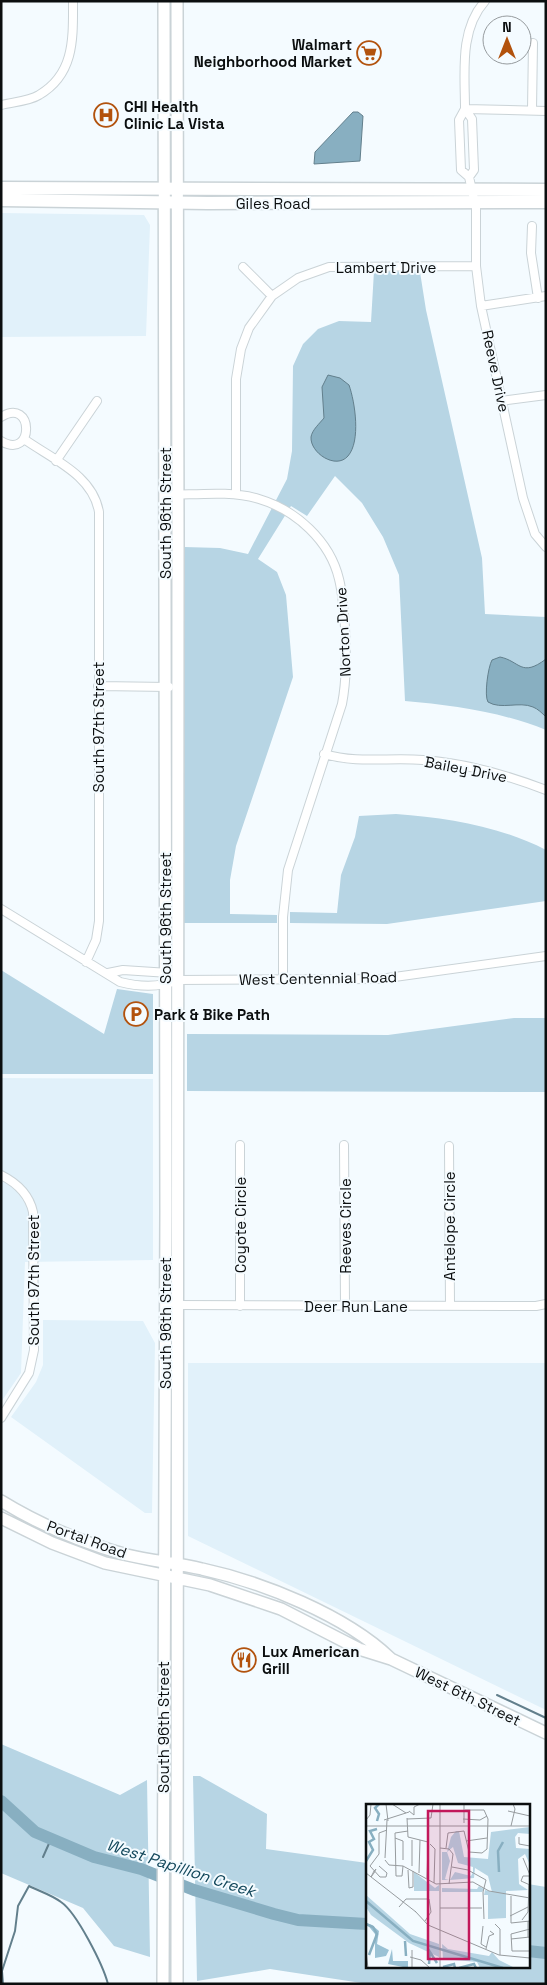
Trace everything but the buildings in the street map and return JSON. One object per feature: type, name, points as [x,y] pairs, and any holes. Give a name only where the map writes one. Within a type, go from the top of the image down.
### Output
[{"type":"main road","name":"South 96th Street","points":[[164,1],[163,189],[170,202],[178,495],[176,1984]]},
{"type":"main road","name":"South 96th Street","points":[[163,1984],[165,971],[160,687],[170,202],[176,189],[177,1]]},
{"type":"main road","name":"Giles Road","points":[[1,188],[546,190]]},
{"type":"main road","name":"Giles Road","points":[[1,200],[170,202],[472,189],[546,202]]},
{"type":"main road","name":"Portal Road","points":[[1,1501],[33,1519],[75,1537],[124,1554],[178,1564]]},
{"type":"main road","name":"Portal Road","points":[[1,1518],[77,1554],[104,1563],[163,1576]]},
{"type":"main road","name":"West 6th Street","points":[[178,1564],[224,1574],[290,1597],[377,1646],[391,1659]]},
{"type":"main road","name":"West 6th Street","points":[[163,1576],[210,1585],[254,1599],[301,1618],[359,1649],[391,1659],[546,1733]]},
{"type":"street","points":[[1,105],[39,96],[62,76],[73,46],[73,1]]},
{"type":"street","points":[[472,189],[461,170],[459,120],[464,110],[468,33],[474,16],[485,1]]},
{"type":"street","points":[[532,110],[533,43]]},
{"type":"street","points":[[464,110],[546,111]]},
{"type":"street","name":"Reeve Drive","points":[[464,110],[472,119],[474,170],[472,189],[476,266],[481,306],[529,521],[535,534],[546,547]]},
{"type":"street","points":[[481,306],[542,297],[531,253],[532,226]]},
{"type":"street","name":"Lambert Drive","points":[[236,494],[236,379],[241,349],[249,328],[272,296],[298,278],[329,267],[476,266]]},
{"type":"street","points":[[243,267],[272,296]]},
{"type":"street","points":[[502,401],[546,395]]},
{"type":"street","points":[[24,439],[56,461],[97,401]]},
{"type":"street","points":[[1,417],[12,413],[21,416],[27,429],[24,439],[13,444],[2,442]]},
{"type":"street","name":"South 97th Street","points":[[56,461],[86,482],[97,499],[99,512],[99,921],[96,940],[86,962]]},
{"type":"street","name":"Norton Drive","points":[[165,495],[236,494],[260,499],[288,512],[303,523],[322,542],[339,577],[344,613],[346,684],[301,825],[285,884],[283,980]]},
{"type":"street","points":[[98,686],[178,687]]},
{"type":"street","name":"Bailey Drive","points":[[324,754],[353,760],[398,758],[449,762],[507,776],[546,790]]},
{"type":"street","name":"West Centennial Road","points":[[1,909],[120,982],[133,985],[165,985],[178,980],[380,979],[546,956]]},
{"type":"street","points":[[108,973],[123,970],[165,971],[174,974],[178,980]]},
{"type":"street","name":"Coyote Circle","points":[[240,1145],[240,1306]]},
{"type":"street","name":"Reeves Circle","points":[[344,1145],[345,1306]]},
{"type":"street","name":"Antelope Circle","points":[[449,1146],[450,1306]]},
{"type":"street","name":"South 97th Street","points":[[1,1175],[16,1183],[31,1202],[33,1212],[34,1350],[29,1373],[1,1418]]},
{"type":"street","name":"Deer Run Lane","points":[[165,1305],[450,1306],[546,1304]]},
{"type":"shaded area","points":[[353,112],[358,112],[363,116],[360,161],[314,164],[315,152]]},
{"type":"shaded area","points":[[1,213],[144,215],[150,225],[146,336],[1,337]]},
{"type":"shaded area","points":[[374,271],[420,272],[426,310],[482,558],[485,614],[546,617],[546,730],[512,718],[477,710],[405,701],[399,575],[383,537],[362,503],[335,476],[307,516],[291,506],[258,559],[277,572],[286,595],[293,677],[236,846],[230,880],[230,914],[277,915],[277,923],[184,923],[184,547],[220,548],[248,554],[287,479],[292,451],[293,366],[303,344],[318,329],[339,321],[371,322]]},
{"type":"shaded area","points":[[328,375],[340,378],[349,385],[355,411],[356,431],[352,449],[343,460],[337,461],[325,458],[319,454],[312,443],[311,437],[314,429],[324,418],[322,387]]},
{"type":"shaded area","points":[[500,657],[526,668],[538,665],[546,659],[546,717],[537,709],[528,705],[499,705],[488,702],[486,688],[489,669],[492,660]]},
{"type":"shaded area","points":[[396,814],[473,824],[510,835],[546,850],[546,901],[387,924],[290,923],[290,912],[337,913],[341,875],[355,837],[359,816]]},
{"type":"shaded area","points":[[1,970],[104,1034],[117,989],[153,994],[153,1074],[1,1074]]},
{"type":"shaded area","points":[[514,1018],[546,1018],[546,1092],[187,1091],[187,1034],[388,1035]]},
{"type":"shaded area","points":[[1,1078],[153,1079],[153,1260],[25,1262],[21,1373],[1,1402]]},
{"type":"shaded area","points":[[43,1320],[143,1321],[155,1343],[152,1513],[145,1513],[11,1417],[36,1382],[43,1365]]},
{"type":"shaded area","points":[[188,1363],[546,1363],[546,1710],[188,1536]]},
{"type":"shaded area","points":[[1,1744],[120,1795],[147,1780],[150,1957],[114,1946],[83,1908],[1,1873]]},
{"type":"shaded area","points":[[193,1776],[200,1776],[267,1814],[266,1849],[366,1863],[366,1968],[530,1968],[530,1884],[546,1887],[546,1984],[368,1984],[270,1969],[197,1981]]},
{"type":"waterway","points":[[497,1695],[546,1718]]},
{"type":"waterway","name":"West Papillion Creek","points":[[1,1801],[35,1832],[94,1857],[141,1869],[194,1890],[298,1920],[366,1924]]},
{"type":"waterway","points":[[43,1857],[51,1839]]},
{"type":"waterway","points":[[3,1984],[2,1971],[15,1931],[18,1906],[29,1886],[54,1897],[67,1908],[89,1940],[108,1984]]},
{"type":"waterway","name":"West Papillion Creek","points":[[530,1951],[546,1953]]},
{"type":"place","name":"Walmart Neighborhood Market","points":[[369,53]]},
{"type":"place","name":"CHI Health Clinic La Vista","points":[[106,115]]},
{"type":"place","name":"Park & Bike Path","points":[[136,1014]]},
{"type":"place","name":"Lux American Grill","points":[[244,1660]]}]
